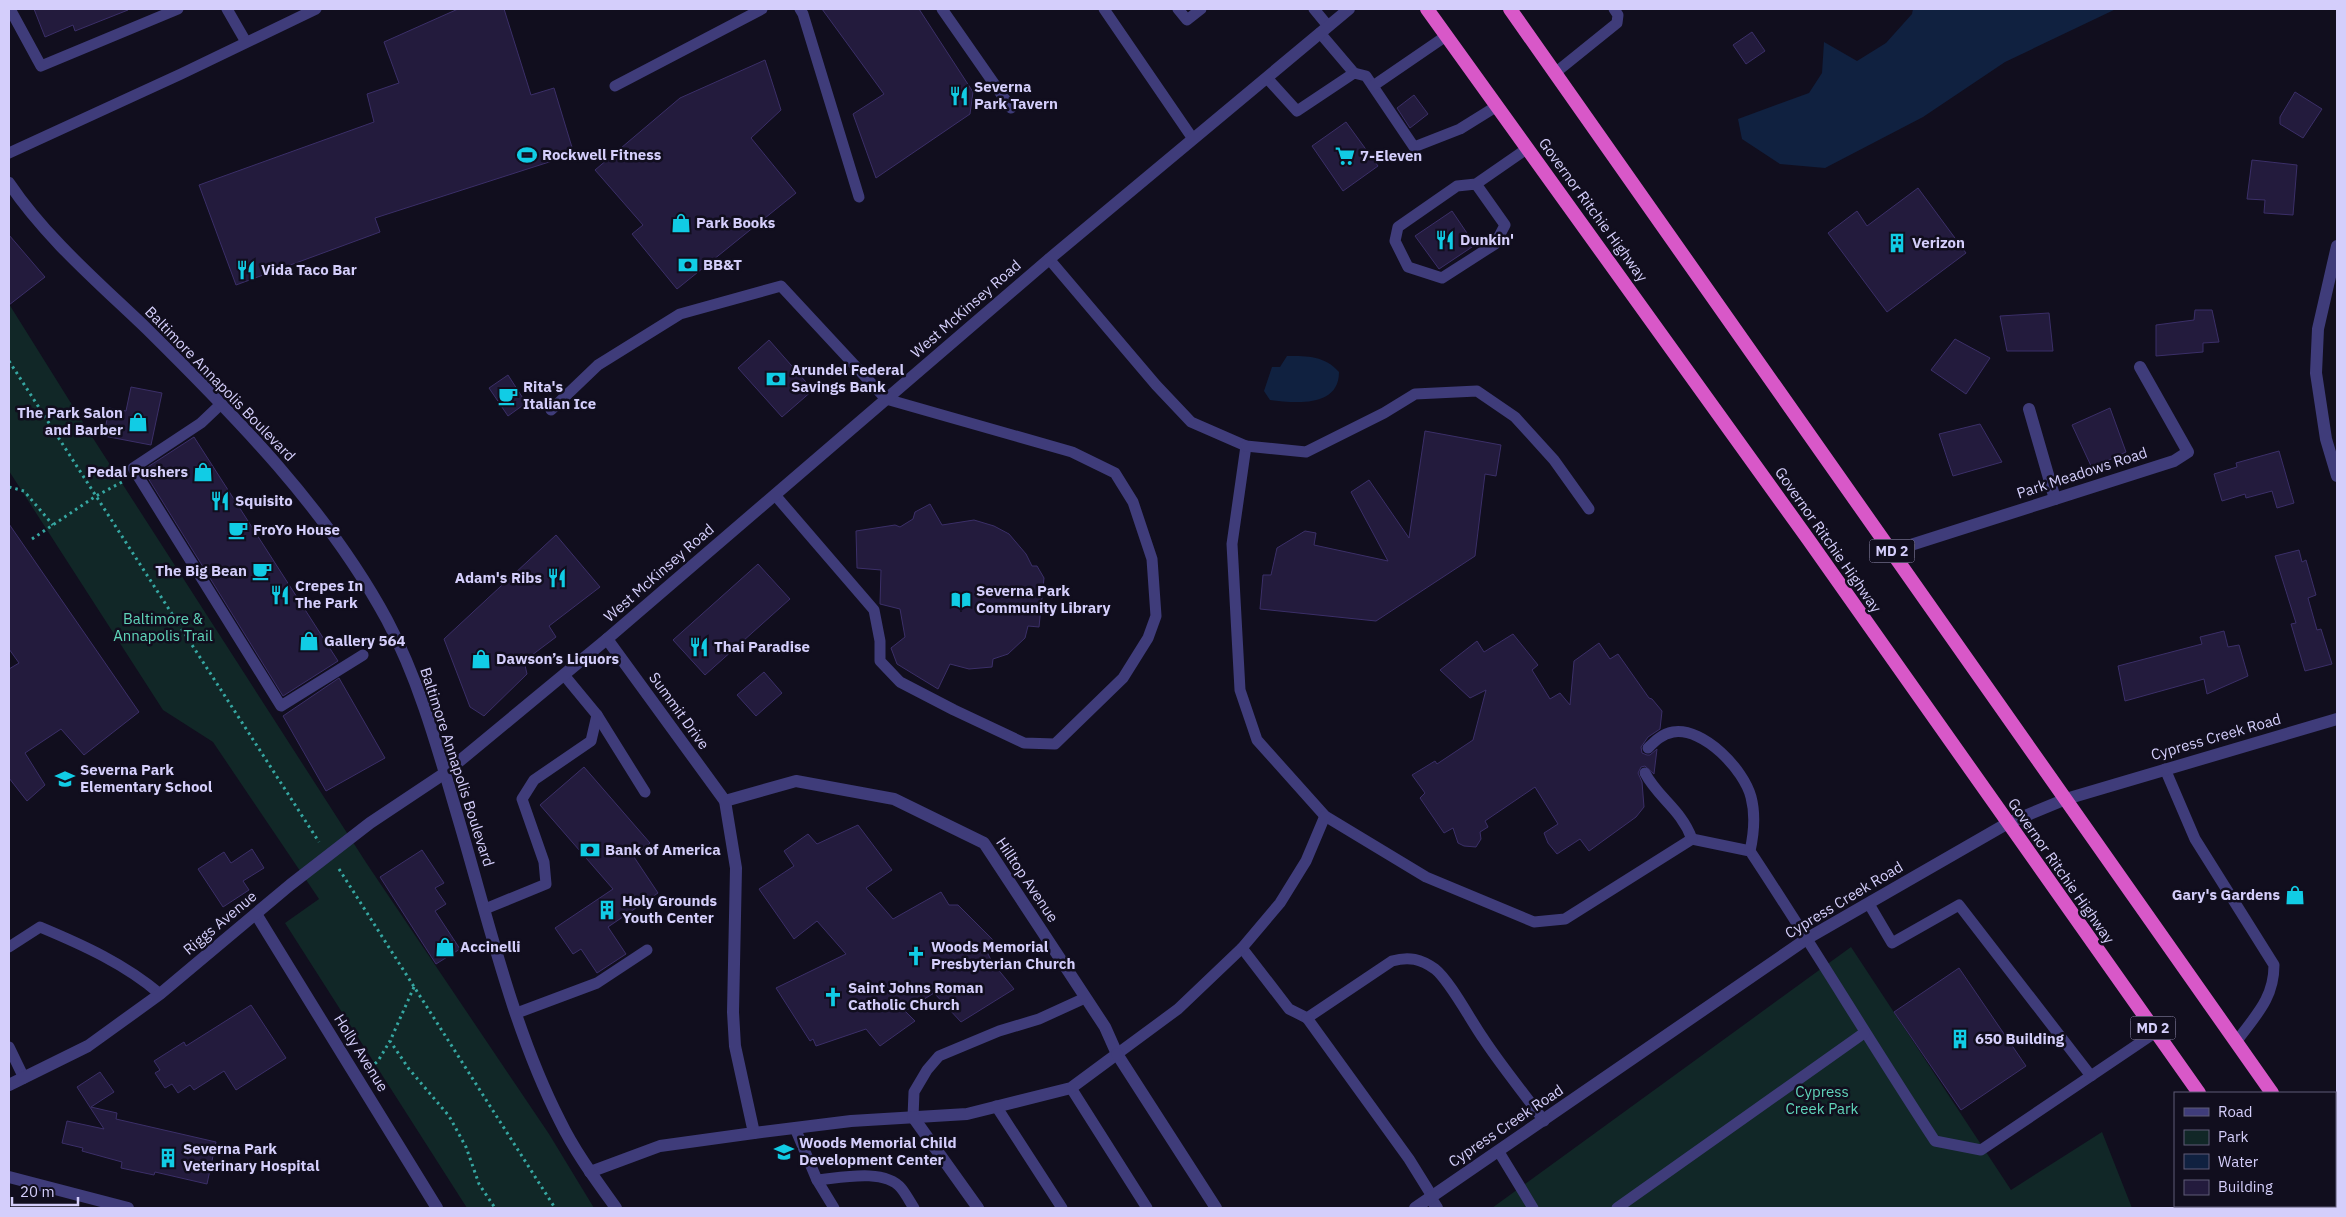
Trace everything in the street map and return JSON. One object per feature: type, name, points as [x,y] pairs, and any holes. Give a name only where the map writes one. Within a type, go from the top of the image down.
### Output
[{"type":"highway","name":"Governor Ritchie Highway","points":[[1427,9],[1802,530],[2198,1092]]},
{"type":"highway","name":"MD 2","points":[[1510,9],[2271,1092]]},
{"type":"street","name":"West McKinsey Road","points":[[445,772],[607,639],[1049,258],[1349,9]]},
{"type":"street","name":"Baltimore Annapolis Boulevard","points":[[9,183],[67,252],[257,442],[311,507],[365,581],[388,623],[411,675],[445,772],[517,1013],[539,1074],[560,1122],[590,1172],[616,1208]]},
{"type":"street","points":[[2337,246],[2318,329],[2316,373],[2326,439],[2337,476]]},
{"type":"street","name":"Park Meadows Road","points":[[1892,551],[2174,461],[2188,452],[2140,367]]},
{"type":"street","points":[[2029,409],[2055,499]]},
{"type":"street","name":"Summit Drive","points":[[607,639],[725,801]]},
{"type":"street","name":"Cypress Creek Road","points":[[1415,1208],[1808,938],[2008,823],[2066,799],[2165,768],[2337,719]]},
{"type":"street","name":"Riggs Avenue","points":[[9,1085],[88,1046],[160,994],[370,823],[445,772]]},
{"type":"street","name":"Hilltop Avenue","points":[[725,801],[796,781],[894,799],[984,843],[1105,1027],[1117,1054],[1216,1208]]},
{"type":"street","points":[[725,801],[736,868],[736,949],[733,1012],[735,1046],[754,1133]]},
{"type":"street","name":"Holly Avenue","points":[[256,914],[437,1208]]},
{"type":"street","points":[[590,1172],[660,1146],[851,1121],[967,1114],[1071,1088],[1117,1054]]},
{"type":"street","points":[[914,1117],[978,1208]]},
{"type":"street","points":[[9,1177],[128,1208]]},
{"type":"street","points":[[1431,1196],[1437,1208]]},
{"type":"lane","points":[[11,10],[41,66],[178,9]]},
{"type":"lane","points":[[227,9],[246,42]]},
{"type":"lane","points":[[9,153],[316,9]]},
{"type":"lane","points":[[615,86],[762,9]]},
{"type":"lane","points":[[800,9],[859,197]]},
{"type":"lane","points":[[942,9],[1011,108]]},
{"type":"lane","points":[[1104,9],[1193,139]]},
{"type":"lane","points":[[1178,9],[1187,20],[1201,9]]},
{"type":"lane","points":[[1314,9],[1324,30],[1354,73],[1366,76],[1414,147],[1460,129],[1497,106]]},
{"type":"lane","points":[[1555,73],[1617,23],[1618,15],[1614,9]]},
{"type":"lane","points":[[1373,86],[1446,36]]},
{"type":"lane","points":[[1267,78],[1296,111],[1354,73]]},
{"type":"lane","points":[[1476,184],[1504,225],[1495,244],[1442,278],[1408,267],[1395,241],[1398,227],[1457,186],[1476,184],[1528,148]]},
{"type":"lane","points":[[1049,258],[1156,385],[1191,422],[1246,446],[1306,452],[1384,413],[1415,394],[1478,391],[1515,417],[1554,460],[1589,509]]},
{"type":"lane","points":[[551,410],[598,365],[680,314],[781,286],[886,400],[1072,452],[1115,473],[1133,502],[1152,559],[1156,616],[1148,638],[1123,678],[1055,744],[1024,743],[900,682],[880,661],[880,641],[874,610],[775,495]]},
{"type":"lane","points":[[221,404],[202,423],[133,468],[281,706],[363,655]]},
{"type":"lane","points":[[1246,446],[1232,544],[1240,690],[1257,740],[1325,816],[1426,877],[1534,922],[1565,919],[1692,839],[1750,851],[1808,938],[1864,1033],[1935,1141],[1981,1150],[2156,1032]]},
{"type":"lane","points":[[564,675],[597,715],[645,792]]},
{"type":"lane","points":[[485,910],[546,884],[544,862],[522,799],[534,780],[591,741],[597,715]]},
{"type":"lane","points":[[1648,748],[1658,738],[1673,732],[1689,733],[1698,736],[1725,756],[1736,768],[1751,796],[1755,816],[1754,834],[1750,851]]},
{"type":"lane","points":[[2165,768],[2195,839],[2274,965],[2274,982],[2267,1000],[2236,1042]]},
{"type":"lane","points":[[1645,772],[1650,782],[1670,803],[1687,827],[1692,839]]},
{"type":"lane","points":[[1117,1054],[1178,1010],[1242,948],[1280,903],[1306,861],[1325,816]]},
{"type":"lane","points":[[1869,904],[1892,943],[1959,905],[2091,1076]]},
{"type":"lane","points":[[9,947],[40,927],[83,945],[136,974],[160,994]]},
{"type":"lane","points":[[1242,948],[1289,1010],[1307,1018],[1409,1159],[1431,1196]]},
{"type":"lane","points":[[517,1013],[597,983],[646,950]]},
{"type":"lane","points":[[1307,1018],[1392,961],[1414,958],[1437,971],[1483,1039],[1544,1121]]},
{"type":"lane","points":[[914,1117],[914,1092],[927,1070],[939,1056],[999,1031],[1039,1019],[1085,998]]},
{"type":"lane","points":[[1617,1208],[1864,1033]]},
{"type":"lane","points":[[9,1047],[24,1078]]},
{"type":"lane","points":[[1071,1088],[1147,1208]]},
{"type":"lane","points":[[996,1106],[1062,1208]]},
{"type":"lane","points":[[795,1128],[817,1180],[834,1208]]},
{"type":"lane","points":[[1499,1152],[1533,1208]]},
{"type":"lane","points":[[817,1180],[859,1176],[891,1180],[901,1187],[914,1208]]},
{"type":"path","points":[[9,361],[555,1208]]},
{"type":"path","points":[[32,539],[96,496],[126,480]]},
{"type":"path","points":[[9,487],[24,491],[53,525]]},
{"type":"path","points":[[358,1079],[378,1061],[390,1041],[414,987]]},
{"type":"path","points":[[390,1041],[410,1069],[449,1116],[466,1147],[479,1184],[495,1208]]},
{"type":"green space","name":"Baltimore & Annapolis Trail","points":[[9,304],[89,432],[367,864],[549,1134],[594,1208],[467,1208],[285,923],[319,899],[213,742],[163,710],[9,471]]},
{"type":"green space","name":"Cypress Creek Park","points":[[1851,947],[2011,1190],[2102,1132],[2132,1208],[1492,1208]]},
{"type":"water","points":[[1913,9],[2116,9],[2005,62],[1923,117],[1825,168],[1780,164],[1742,139],[1738,119],[1809,93],[1822,73],[1824,42],[1857,61],[1886,43],[1912,14]]},
{"type":"water","points":[[1287,356],[1316,358],[1334,367],[1339,372],[1337,384],[1332,392],[1314,401],[1291,402],[1270,400],[1264,391],[1272,367],[1280,367]]},
{"type":"building","points":[[34,9],[128,10],[75,31],[73,25],[45,37]]},
{"type":"building","points":[[458,9],[504,9],[531,95],[554,88],[574,154],[375,218],[380,232],[236,285],[199,185],[374,122],[367,94],[399,83],[384,42]]},
{"type":"building","points":[[822,9],[919,9],[973,92],[970,114],[876,178],[853,114],[884,94]]},
{"type":"building","points":[[1752,32],[1765,51],[1746,64],[1733,45]]},
{"type":"building","points":[[765,60],[781,110],[751,138],[796,193],[677,289],[632,234],[643,225],[595,170],[680,98]]},
{"type":"building","points":[[2295,92],[2322,109],[2303,138],[2280,124],[2280,117]]},
{"type":"building","name":"7-Eleven","points":[[1414,95],[1428,114],[1410,128],[1397,108]]},
{"type":"building","name":"7-Eleven","points":[[1346,122],[1378,166],[1343,191],[1312,146]]},
{"type":"building","points":[[2252,160],[2297,165],[2293,215],[2264,213],[2265,200],[2247,199]]},
{"type":"building","name":"Verizon","points":[[1918,188],[1966,253],[1887,312],[1828,233],[1857,211],[1867,226]]},
{"type":"building","name":"Dunkin'","points":[[1452,211],[1475,245],[1439,269],[1415,236]]},
{"type":"building","points":[[9,235],[45,277],[9,305]]},
{"type":"building","points":[[2195,310],[2212,310],[2219,342],[2203,343],[2203,352],[2156,356],[2156,325],[2194,320]]},
{"type":"building","points":[[2049,313],[2053,351],[2007,351],[2000,316]]},
{"type":"building","points":[[1955,339],[1990,358],[1966,394],[1931,370]]},
{"type":"building","name":"Arundel Federal Savings Bank","points":[[769,340],[813,390],[782,417],[738,368]]},
{"type":"building","name":"Rita's Italian Ice","points":[[508,375],[526,403],[508,416],[489,388]]},
{"type":"building","points":[[131,387],[162,393],[151,445],[104,436],[109,408],[126,411]]},
{"type":"building","points":[[2110,408],[2126,452],[2092,468],[2072,425]]},
{"type":"building","points":[[1980,424],[2002,462],[1953,476],[1939,434]]},
{"type":"building","points":[[1425,431],[1501,445],[1496,476],[1485,474],[1475,556],[1376,621],[1260,609],[1263,575],[1271,575],[1277,548],[1305,531],[1316,533],[1314,545],[1388,561],[1351,492],[1369,480],[1409,538]]},
{"type":"building","points":[[194,437],[338,661],[283,696],[143,470]]},
{"type":"building","points":[[2279,451],[2294,503],[2277,508],[2272,491],[2246,498],[2245,494],[2222,501],[2214,474],[2237,467],[2236,463]]},
{"type":"building","name":"Severna Park Community Library","points":[[930,504],[942,525],[974,520],[994,526],[1009,534],[1026,554],[1032,566],[1037,566],[1044,578],[1039,627],[1028,626],[1025,638],[1008,654],[993,659],[992,667],[969,669],[950,664],[938,689],[897,664],[891,648],[905,637],[900,609],[880,604],[881,570],[857,568],[856,531],[895,525],[900,527],[913,519],[915,512]]},
{"type":"building","name":"Severna Park Elementary School","points":[[9,524],[139,712],[84,755],[61,729],[25,753],[45,785],[27,801],[9,778],[9,669],[19,663],[9,649]]},
{"type":"building","points":[[556,535],[600,587],[549,626],[556,637],[524,661],[527,674],[484,716],[470,707],[444,639]]},
{"type":"building","points":[[2299,550],[2302,562],[2306,560],[2316,595],[2308,598],[2317,630],[2321,629],[2332,664],[2305,671],[2291,624],[2296,623],[2275,556]]},
{"type":"building","points":[[758,564],[790,599],[705,675],[673,640]]},
{"type":"building","points":[[2224,631],[2228,647],[2239,645],[2248,676],[2207,694],[2204,679],[2125,701],[2118,666],[2202,644],[2200,637]]},
{"type":"building","points":[[1513,634],[1538,665],[1532,670],[1550,699],[1560,693],[1570,705],[1574,661],[1599,643],[1610,659],[1618,654],[1649,698],[1662,711],[1660,729],[1648,737],[1641,747],[1642,753],[1647,755],[1650,755],[1657,749],[1654,774],[1645,766],[1641,767],[1638,773],[1642,782],[1644,807],[1636,817],[1589,851],[1580,839],[1557,854],[1548,843],[1544,833],[1558,824],[1535,787],[1485,821],[1488,827],[1480,832],[1481,839],[1476,847],[1464,846],[1458,843],[1453,828],[1444,833],[1420,798],[1425,793],[1412,775],[1435,761],[1437,764],[1473,740],[1486,690],[1470,698],[1440,670],[1477,641],[1484,652]]},
{"type":"building","points":[[764,672],[782,693],[756,716],[737,695]]},
{"type":"building","points":[[339,678],[385,758],[326,791],[283,716]]},
{"type":"building","points":[[584,767],[650,843],[634,857],[658,893],[608,927],[626,954],[597,973],[581,949],[573,954],[555,928],[613,889],[540,805]]},
{"type":"building","points":[[858,825],[892,870],[866,888],[893,919],[941,892],[949,905],[958,905],[993,940],[986,950],[992,962],[1014,989],[961,1022],[934,993],[905,1011],[915,1021],[880,1046],[866,1029],[816,1046],[813,1039],[810,1041],[776,988],[846,954],[817,921],[794,939],[759,889],[794,866],[784,851],[808,834],[817,844]]},
{"type":"building","points":[[252,849],[264,868],[243,881],[249,890],[223,907],[198,869],[224,852],[231,863]]},
{"type":"building","points":[[422,850],[444,883],[435,888],[446,904],[435,911],[460,949],[436,964],[380,877]]},
{"type":"building","name":"650 Building","points":[[1959,968],[2026,1066],[1961,1110],[1894,1012]]},
{"type":"building","points":[[251,1005],[286,1058],[236,1090],[224,1071],[194,1090],[190,1085],[178,1093],[172,1084],[165,1088],[155,1073],[160,1070],[154,1061],[184,1042],[186,1046]]},
{"type":"building","points":[[100,1072],[114,1092],[91,1107],[117,1113],[116,1119],[216,1142],[207,1184],[155,1172],[154,1175],[121,1168],[122,1162],[82,1151],[83,1148],[62,1143],[67,1121],[104,1129],[77,1087]]},
{"type":"place","name":"Severna Park Tavern","points":[[959,96]]},
{"type":"place","name":"Rockwell Fitness","points":[[527,155]]},
{"type":"place","name":"7-Eleven","points":[[1345,156]]},
{"type":"place","name":"Park Books","points":[[681,223]]},
{"type":"place","name":"Dunkin'","points":[[1445,240]]},
{"type":"place","name":"Verizon","points":[[1897,243]]},
{"type":"place","name":"BB&T","points":[[688,265]]},
{"type":"place","name":"Vida Taco Bar","points":[[246,270]]},
{"type":"place","name":"Arundel Federal Savings Bank","points":[[776,379]]},
{"type":"place","name":"Rita's Italian Ice","points":[[508,396]]},
{"type":"place","name":"The Park Salon and Barber","points":[[138,422]]},
{"type":"place","name":"Pedal Pushers","points":[[203,472]]},
{"type":"place","name":"Squisito","points":[[220,501]]},
{"type":"place","name":"FroYo House","points":[[238,530]]},
{"type":"place","name":"The Big Bean","points":[[262,571]]},
{"type":"place","name":"Adam's Ribs","points":[[557,578]]},
{"type":"place","name":"Crepes In The Park","points":[[280,595]]},
{"type":"place","name":"Severna Park Community Library","points":[[961,600]]},
{"type":"place","name":"Gallery 564","points":[[309,641]]},
{"type":"place","name":"Thai Paradise","points":[[699,647]]},
{"type":"place","name":"Dawson’s Liquors","points":[[481,659]]},
{"type":"place","name":"Severna Park Elementary School","points":[[65,779]]},
{"type":"place","name":"Bank of America","points":[[590,850]]},
{"type":"place","name":"Gary's Gardens","points":[[2295,895]]},
{"type":"place","name":"Holy Grounds Youth Center","points":[[607,910]]},
{"type":"place","name":"Accinelli","points":[[445,947]]},
{"type":"place","name":"Woods Memorial Presbyterian Church","points":[[916,956]]},
{"type":"place","name":"Saint Johns Roman Catholic Church","points":[[833,997]]},
{"type":"place","name":"650 Building","points":[[1960,1039]]},
{"type":"place","name":"Woods Memorial Child Development Center","points":[[784,1152]]},
{"type":"place","name":"Severna Park Veterinary Hospital","points":[[168,1158]]}]
